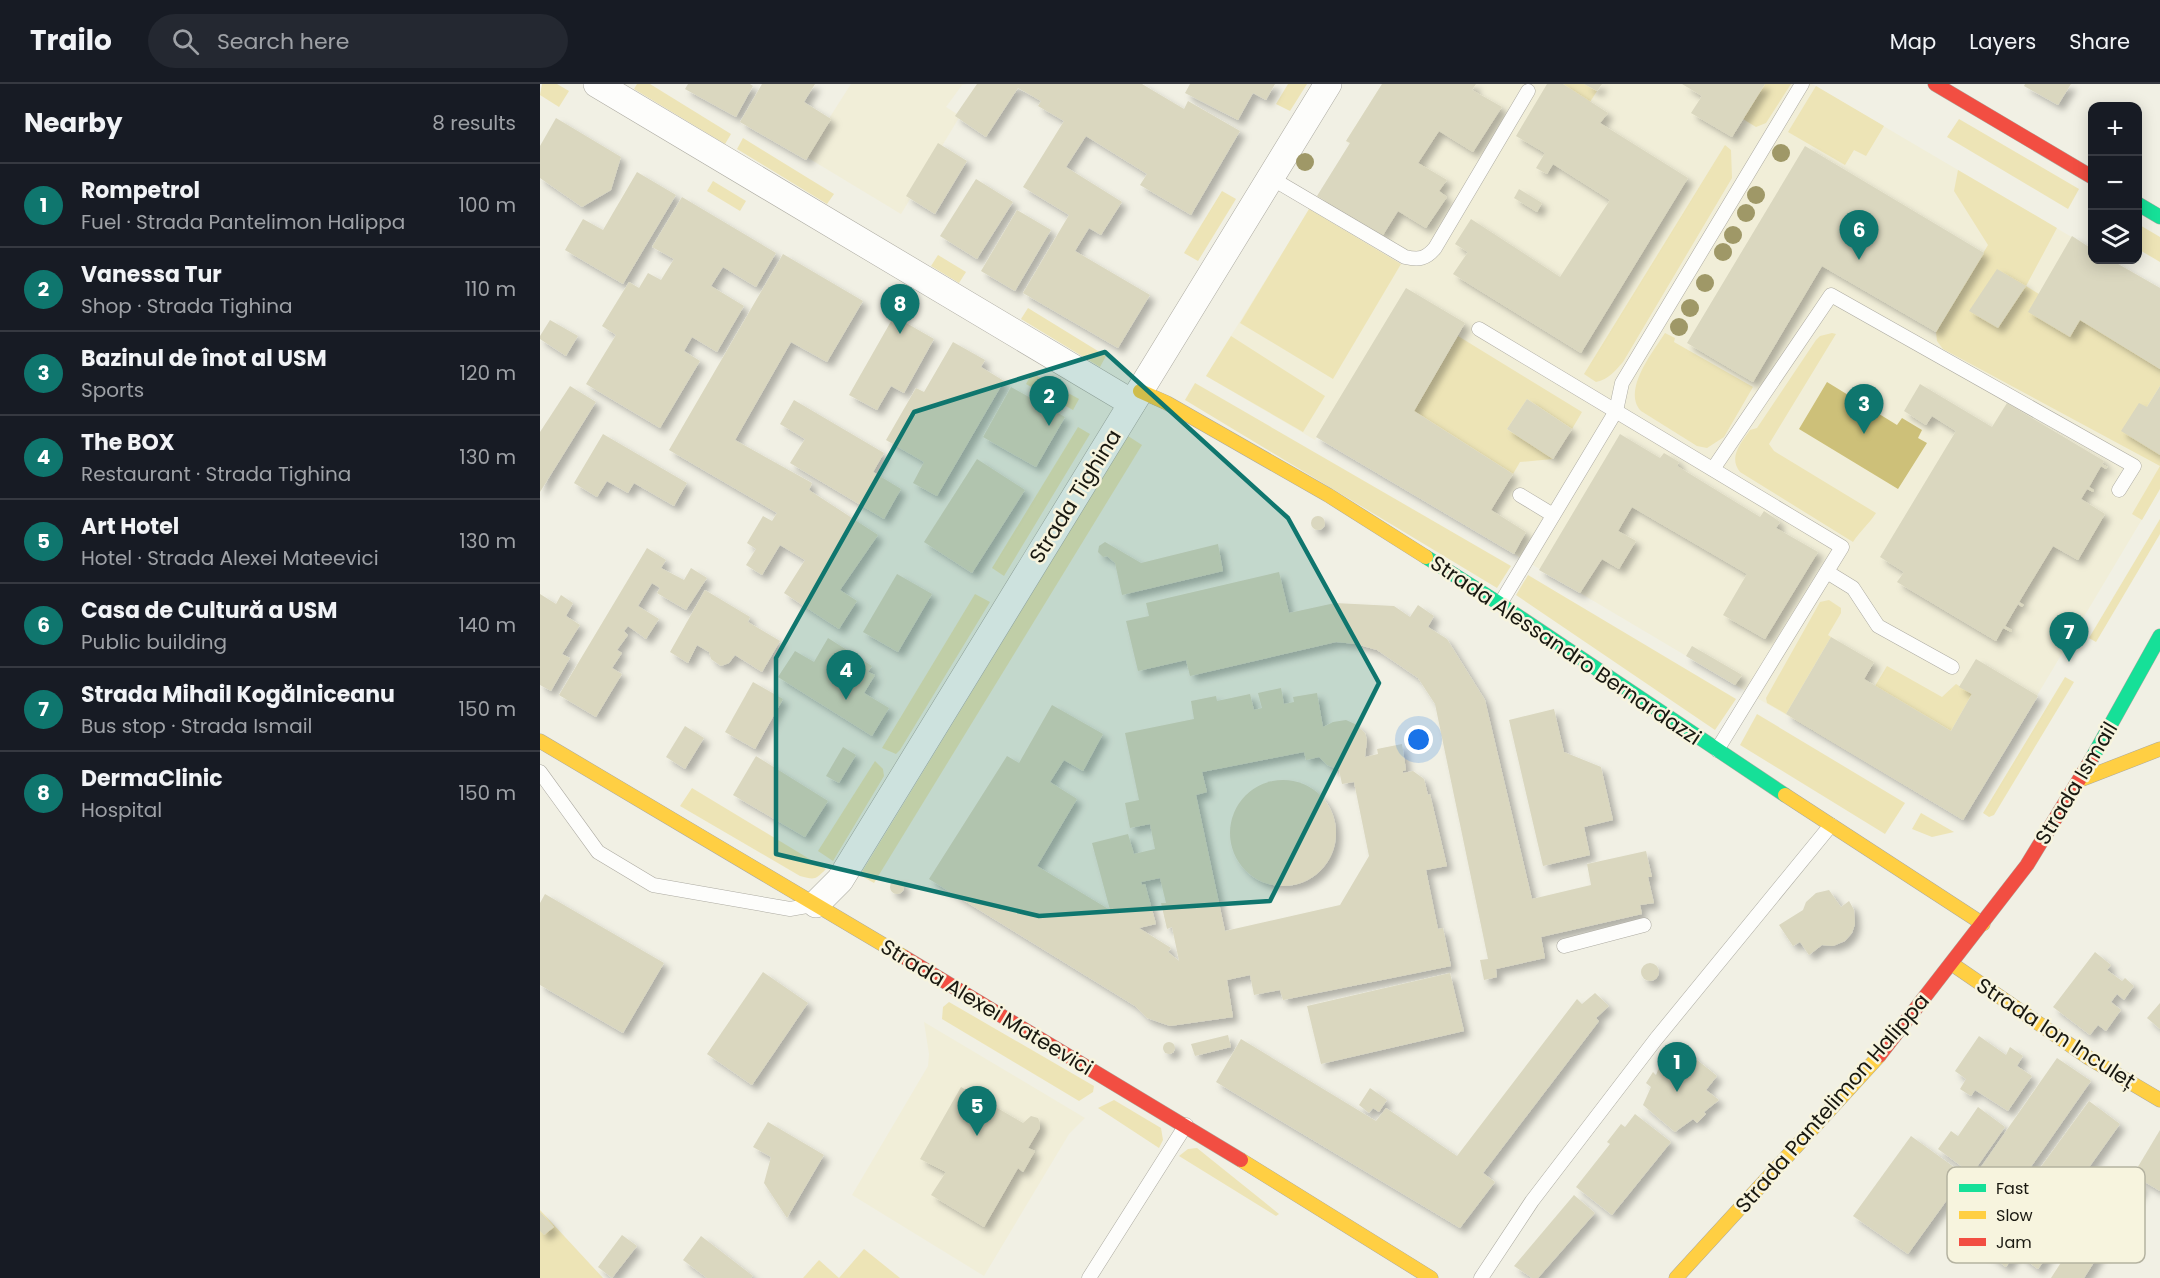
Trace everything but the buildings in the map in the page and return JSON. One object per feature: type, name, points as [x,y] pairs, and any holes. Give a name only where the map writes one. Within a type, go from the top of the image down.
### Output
[{"type":"main road","points":[[1935,84],[2088,175]]},
{"type":"main road","points":[[2142,206],[2160,217]]},
{"type":"main road","name":"Strada Alessandro Bernardazzi","points":[[1136,397],[1167,403],[1328,495],[1500,604],[1717,750],[1983,924]]},
{"type":"main road","name":"Strada Ismail","points":[[1983,924],[2027,865],[2080,780],[2160,636]]},
{"type":"main road","name":"Strada Alexei Mateevici","points":[[540,741],[1186,1125],[1431,1278]]},
{"type":"main road","points":[[2080,780],[2160,749]]},
{"type":"main road","name":"Strada Pantelimon Halippa","points":[[1676,1278],[1878,1057],[1983,924]]},
{"type":"main road","name":"Strada Ion Inculeț","points":[[1952,964],[2089,1058],[2160,1100]]},
{"type":"street","name":"Strada Alessandro Bernardazzi","points":[[597,84],[1136,397]]},
{"type":"street","name":"Strada Tighina","points":[[816,904],[840,880],[1328,84]]},
{"type":"lane","points":[[1500,604],[1616,411],[1622,383],[1802,84]]},
{"type":"lane","points":[[1271,178],[1406,257],[1418,259],[1428,256],[1435,248],[1528,91]]},
{"type":"lane","points":[[1713,470],[1832,294],[2134,465],[2119,490]]},
{"type":"lane","points":[[1479,329],[1842,547],[1717,750]]},
{"type":"lane","points":[[1520,495],[1553,515]]},
{"type":"lane","points":[[1827,572],[1853,588],[1878,626],[1952,667]]},
{"type":"lane","points":[[540,772],[598,852],[653,885],[790,909],[816,904]]},
{"type":"lane","points":[[1481,1278],[1532,1201],[1656,1039],[1831,825]]},
{"type":"lane","points":[[1564,946],[1644,925]]},
{"type":"lane","points":[[1089,1278],[1186,1125]]},
{"type":"highlighted area","points":[[1105,352],[1288,518],[1379,683],[1270,901],[1039,916],[776,854],[776,658],[914,412]]},
{"type":"shaded area","points":[[542,84],[557,84],[569,91],[559,107],[540,95]]},
{"type":"shaded area","points":[[637,84],[650,84],[731,134],[725,144],[634,89]]},
{"type":"shaded area","points":[[851,84],[967,84],[962,85],[946,107],[960,116],[901,214],[805,156]]},
{"type":"shaded area","points":[[1288,84],[1307,84],[1290,111],[1276,104]]},
{"type":"shaded area","points":[[1382,84],[1812,84],[2088,247],[2088,264],[2118,264],[2160,288],[2160,489],[1963,820],[1317,437],[1315,440],[1206,376],[1350,144],[1346,141]]},
{"type":"shaded area","points":[[1563,84],[1584,84],[1597,91],[1590,102]]},
{"type":"shaded area","points":[[1765,84],[1791,84],[1766,123],[1756,127],[1743,119]]},
{"type":"shaded area","points":[[1816,86],[1884,126],[1866,156],[1854,150],[1845,165],[1788,132]]},
{"type":"shaded area","points":[[1959,119],[2079,189],[2068,209],[1947,137]]},
{"type":"shaded area","points":[[743,138],[834,194],[827,204],[737,149]]},
{"type":"shaded area","points":[[1725,145],[1731,150],[1732,178],[1623,362],[1608,377],[1596,382],[1584,374]]},
{"type":"shaded area","points":[[1958,170],[2057,228],[2026,286],[2160,369],[2160,386],[2147,407],[2160,455],[2160,466],[1943,349],[1937,341],[1936,332],[1988,245],[1954,191]]},
{"type":"shaded area","points":[[713,181],[746,201],[740,211],[707,191]]},
{"type":"shaded area","points":[[1222,191],[1236,199],[1198,261],[1184,253]]},
{"type":"shaded area","points":[[1309,209],[1401,264],[1333,379],[1240,323]]},
{"type":"shaded area","points":[[2142,226],[2160,237],[2160,262],[2142,251]]},
{"type":"shaded area","points":[[938,255],[966,272],[959,283],[931,266]]},
{"type":"shaded area","points":[[1028,308],[1106,356],[1100,367],[1021,319]]},
{"type":"shaded area","points":[[1665,333],[1675,338],[1674,342],[1753,387],[1724,437],[1707,448],[1697,446],[1641,411],[1636,402],[1635,393],[1641,371]]},
{"type":"shaded area","points":[[1836,334],[1769,444],[1774,451],[1876,513],[1853,542],[1740,472],[1735,461],[1737,450],[1743,440],[1750,430],[1757,428],[1816,340],[1820,336]]},
{"type":"shaded area","points":[[1231,336],[1325,396],[1303,432],[1206,376]]},
{"type":"shaded area","points":[[1458,336],[1582,412],[1572,429],[1527,399],[1507,429],[1553,459],[1520,462],[1513,474],[1414,411]]},
{"type":"shaded area","points":[[1032,373],[1079,399],[1073,410],[1026,384]]},
{"type":"shaded area","points":[[1827,382],[1897,425],[1902,418],[1922,430],[1918,438],[1927,443],[1898,489],[1799,429]]},
{"type":"shaded area","points":[[1195,383],[1511,566],[1497,588],[1185,400]]},
{"type":"shaded area","points":[[1078,427],[1090,434],[1004,576],[992,568]]},
{"type":"shaded area","points":[[1128,436],[1142,445],[874,883],[860,875]]},
{"type":"shaded area","points":[[2160,466],[2160,489],[2142,520],[2132,514]]},
{"type":"shaded area","points":[[2160,519],[2160,534],[2096,642],[2089,638]]},
{"type":"shaded area","points":[[1528,575],[1736,699],[1715,730],[1516,595]]},
{"type":"shaded area","points":[[975,594],[990,602],[900,750],[896,754],[882,748]]},
{"type":"shaded area","points":[[1829,600],[1841,608],[1841,613],[1828,635],[1831,637],[1786,714],[1767,703],[1766,698],[1820,602]]},
{"type":"shaded area","points":[[1887,666],[1942,697],[1956,684],[1972,694],[1951,731],[1875,686]]},
{"type":"shaded area","points":[[2065,677],[2074,682],[1994,815],[1989,817],[1983,813]]},
{"type":"shaded area","points":[[1757,714],[1905,803],[1885,834],[1740,745]]},
{"type":"shaded area","points":[[875,761],[883,769],[884,776],[833,861],[818,851]]},
{"type":"shaded area","points":[[692,788],[826,869],[814,878],[800,876],[680,806]]},
{"type":"shaded area","points":[[1921,813],[1954,832],[1932,837],[1912,829]]},
{"type":"shaded area","points":[[949,1002],[1094,1086],[1093,1092],[1079,1101],[942,1019],[943,1007]]},
{"type":"shaded area","points":[[924,1022],[1085,1118],[1069,1134],[984,1276],[852,1195],[928,1066],[929,1054]]},
{"type":"shaded area","points":[[1114,1100],[1161,1128],[1163,1140],[1159,1148],[1098,1108]]},
{"type":"shaded area","points":[[1197,1148],[1279,1214],[1276,1216],[1179,1156],[1188,1149]]},
{"type":"shaded area","points":[[540,1210],[603,1278],[540,1278]]},
{"type":"shaded area","points":[[864,1249],[900,1278],[839,1278]]},
{"type":"shaded area","points":[[819,1260],[839,1278],[803,1278]]},
{"type":"traffic: fast","points":[[2142,206],[2160,217]]},
{"type":"traffic: fast","points":[[1426,557],[1785,795]]},
{"type":"traffic: fast","points":[[2091,760],[2160,636]]},
{"type":"traffic: slow","points":[[1140,391],[1167,403],[1328,495],[1426,557]]},
{"type":"traffic: slow","points":[[540,741],[904,957]]},
{"type":"traffic: slow","points":[[2080,780],[2160,749]]},
{"type":"traffic: slow","points":[[1785,795],[1983,924]]},
{"type":"traffic: slow","points":[[1952,964],[2089,1058],[2160,1100]]},
{"type":"traffic: slow","points":[[1676,1278],[1879,1056]]},
{"type":"traffic: slow","points":[[1241,1160],[1431,1278]]},
{"type":"traffic: jam","points":[[1935,84],[2088,175]]},
{"type":"traffic: jam","points":[[1879,1056],[2027,865],[2091,760]]},
{"type":"traffic: jam","points":[[904,957],[1241,1160]]},
{"type":"place","name":"Casa de Cultură a USM","points":[[1859,260]]},
{"type":"place","name":"DermaClinic","points":[[900,334]]},
{"type":"place","name":"Vanessa Tur","points":[[1049,426]]},
{"type":"place","name":"Bazinul de înot al USM","points":[[1864,434]]},
{"type":"place","name":"Strada Mihail Kogălniceanu","points":[[2069,662]]},
{"type":"place","name":"The BOX","points":[[846,700]]},
{"type":"place","name":"Rompetrol","points":[[1677,1092]]},
{"type":"place","name":"Art Hotel","points":[[977,1136]]}]
